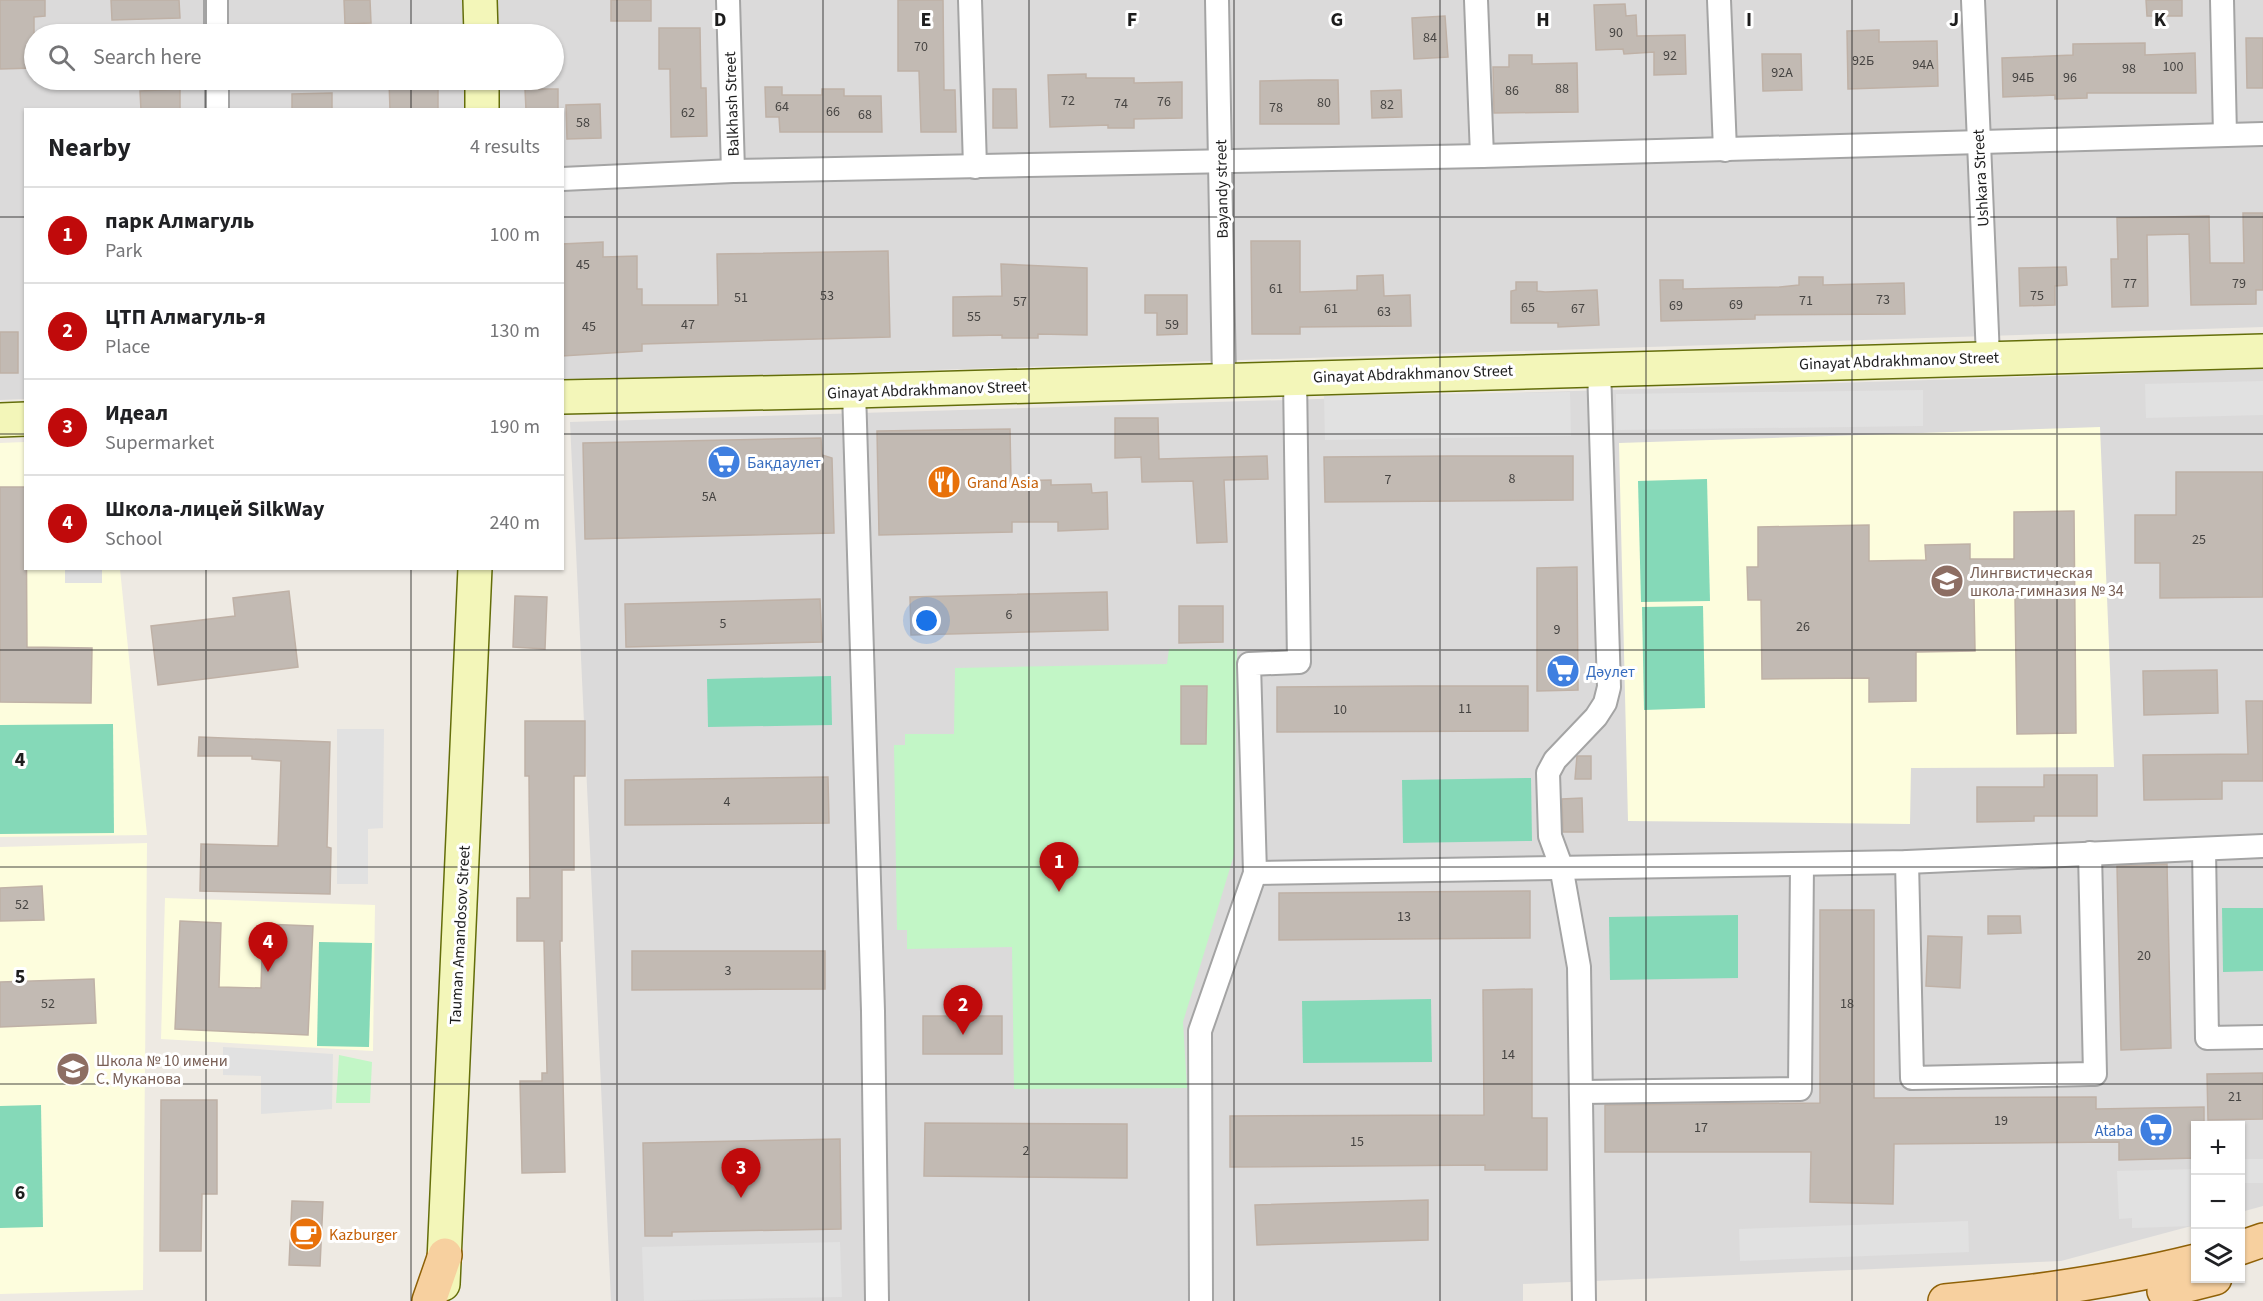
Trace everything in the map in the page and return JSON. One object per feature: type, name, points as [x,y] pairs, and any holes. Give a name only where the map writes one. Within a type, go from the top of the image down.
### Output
[{"type":"main road","points":[[2245,1247],[2263,1240]]},
{"type":"main road","points":[[429,1301],[445,1255]]},
{"type":"main road","points":[[445,1255],[457,1301]]},
{"type":"main road","points":[[1945,1301],[2028,1293],[2135,1277],[2191,1262]]},
{"type":"main road","points":[[2245,1270],[2263,1264]]},
{"type":"main road","points":[[2113,1301],[2194,1283]]},
{"type":"street","points":[[216,0],[216,24]]},
{"type":"street","points":[[480,0],[481,24]]},
{"type":"street","name":"Balkhash Street","points":[[728,0],[733,171]]},
{"type":"street","points":[[970,0],[975,167]]},
{"type":"street","name":"Bayandy street","points":[[1217,0],[1224,379]]},
{"type":"street","points":[[1476,0],[1482,156]]},
{"type":"street","points":[[1719,0],[1725,150]]},
{"type":"street","name":"Ushkara Street","points":[[1973,0],[1988,357]]},
{"type":"street","points":[[2222,0],[2225,135]]},
{"type":"street","points":[[217,90],[217,108]]},
{"type":"street","points":[[482,90],[482,108]]},
{"type":"street","points":[[564,178],[733,171],[1482,156],[2263,135]]},
{"type":"street","name":"Ginayat Abdrakhmanov Street","points":[[564,397],[854,391],[1295,376],[2263,351]]},
{"type":"street","points":[[1584,1301],[1579,967],[1561,866],[1550,836],[1548,773],[1555,759],[1596,717],[1605,703],[1610,687],[1599,368]]},
{"type":"street","points":[[1202,1301],[1200,1031],[1255,873],[1249,664],[1299,662],[1295,376]]},
{"type":"street","points":[[854,391],[873,1011],[877,1301]]},
{"type":"street","points":[[0,420],[24,419]]},
{"type":"street","name":"Tauman Amandosov Street","points":[[443,1301],[475,570]]},
{"type":"street","points":[[1255,873],[1561,866],[1907,862],[2263,846]]},
{"type":"street","points":[[2204,849],[2207,1038],[2263,1037]]},
{"type":"street","points":[[1907,862],[1912,1078],[2095,1074],[2090,853]]},
{"type":"street","points":[[1582,1092],[1800,1089],[1802,864]]},
{"type":"shaded area","points":[[0,0],[2263,0],[2263,327],[564,382],[564,108],[24,108],[24,399],[0,400]]},
{"type":"shaded area","points":[[2263,365],[2263,1206],[2245,1211],[2245,1121],[2191,1121],[2191,1226],[2061,1261],[1523,1284],[1523,1301],[611,1301],[570,422],[2125,374]]},
{"type":"shaded area","points":[[2263,381],[2263,415],[2146,418],[2145,384]]},
{"type":"shaded area","points":[[1923,390],[1923,426],[1616,430],[1616,394]]},
{"type":"shaded area","points":[[1570,392],[1571,436],[1325,440],[1324,396]]},
{"type":"shaded area","points":[[2100,427],[2114,767],[1911,768],[1910,824],[1628,821],[1619,443]]},
{"type":"shaded area","points":[[24,442],[24,570],[120,570],[147,835],[0,837],[0,443]]},
{"type":"shaded area","points":[[65,570],[102,570],[102,583],[65,583]]},
{"type":"shaded area","points":[[337,729],[384,729],[383,828],[368,829],[368,884],[337,884]]},
{"type":"shaded area","name":"Школа № 10 имени С. Муканова","points":[[147,843],[143,1290],[0,1294],[0,847]]},
{"type":"shaded area","points":[[165,898],[375,905],[373,1051],[161,1039]]},
{"type":"shaded area","points":[[223,1047],[333,1054],[332,1109],[261,1114],[261,1076],[223,1075]]},
{"type":"shaded area","points":[[2245,1159],[2263,1159],[2263,1183],[2245,1183]]},
{"type":"shaded area","points":[[2191,1169],[2191,1226],[2132,1228],[2132,1218],[2119,1219],[2117,1171]]},
{"type":"shaded area","points":[[1968,1221],[1969,1252],[1740,1261],[1739,1229]]},
{"type":"shaded area","points":[[840,1242],[842,1297],[644,1301],[642,1247]]},
{"type":"green space","points":[[1707,479],[1710,601],[1641,602],[1638,481]]},
{"type":"green space","points":[[1703,606],[1705,708],[1644,710],[1642,607]]},
{"type":"green space","points":[[1169,649],[1237,649],[1234,855],[1183,1022],[1187,1088],[1014,1089],[1012,947],[907,949],[907,930],[897,930],[894,745],[905,745],[905,734],[954,734],[955,668],[1167,664]]},
{"type":"green space","points":[[831,676],[832,725],[708,727],[707,679]]},
{"type":"green space","points":[[113,724],[114,833],[0,834],[0,725]]},
{"type":"green space","points":[[1531,778],[1532,841],[1403,843],[1402,780]]},
{"type":"green space","points":[[2222,908],[2263,908],[2263,971],[2223,972]]},
{"type":"green space","points":[[1738,915],[1738,978],[1610,980],[1609,917]]},
{"type":"green space","points":[[319,942],[372,943],[369,1047],[317,1046]]},
{"type":"green space","points":[[1431,999],[1432,1062],[1303,1063],[1302,1001]]},
{"type":"green space","points":[[339,1055],[372,1062],[370,1103],[336,1103]]},
{"type":"green space","points":[[41,1105],[43,1227],[0,1228],[0,1106]]},
{"type":"building","points":[[0,0],[45,0],[45,16],[34,17],[34,24],[24,24],[24,68],[0,69]]},
{"type":"building","points":[[111,0],[179,0],[180,18],[112,20]]},
{"type":"building","points":[[344,0],[370,0],[371,23],[345,24]]},
{"type":"building","points":[[611,0],[651,0],[651,21],[611,21]]},
{"type":"building","points":[[898,0],[943,0],[944,90],[955,90],[956,132],[921,132],[919,71],[898,71]]},
{"type":"building","points":[[2146,0],[2182,0],[2182,16],[2147,16]]},
{"type":"building","points":[[1625,4],[1626,16],[1636,15],[1637,36],[1685,35],[1686,74],[1654,75],[1654,52],[1624,54],[1623,49],[1596,50],[1594,5]]},
{"type":"building","points":[[1445,16],[1448,57],[1414,59],[1412,18]]},
{"type":"building","points":[[659,28],[700,28],[701,88],[706,88],[707,136],[671,137],[670,69],[659,69]]},
{"type":"building","points":[[1879,30],[1879,42],[1937,41],[1938,86],[1848,89],[1847,31]]},
{"type":"building","points":[[2246,38],[2263,38],[2263,88],[2247,88]]},
{"type":"building","points":[[2145,43],[2145,55],[2195,53],[2196,93],[2087,93],[2087,98],[2055,99],[2055,95],[2003,97],[2002,58],[2073,55],[2073,44]]},
{"type":"building","points":[[1762,54],[1801,54],[1802,90],[1763,91]]},
{"type":"building","points":[[1509,55],[1532,55],[1532,64],[1577,63],[1578,112],[1494,113],[1493,67],[1509,67]]},
{"type":"building","points":[[1086,74],[1086,78],[1134,78],[1134,83],[1182,82],[1182,118],[1134,119],[1134,128],[1108,128],[1108,125],[1050,127],[1048,75]]},
{"type":"building","points":[[1338,80],[1339,124],[1260,124],[1260,81]]},
{"type":"building","points":[[765,87],[782,87],[782,95],[822,95],[822,89],[844,89],[844,96],[881,96],[882,132],[780,132],[779,117],[766,117]]},
{"type":"building","points":[[993,89],[1016,89],[1017,128],[993,128]]},
{"type":"building","points":[[180,90],[180,108],[141,108],[140,91]]},
{"type":"building","points":[[389,90],[438,90],[438,108],[390,108]]},
{"type":"building","points":[[525,90],[558,90],[558,108],[526,108]]},
{"type":"building","points":[[1401,90],[1402,117],[1372,118],[1371,91]]},
{"type":"building","points":[[332,93],[332,108],[292,108],[292,94]]},
{"type":"building","points":[[600,104],[601,138],[567,139],[566,105]]},
{"type":"building","points":[[2243,213],[2263,213],[2263,290],[2256,290],[2256,304],[2191,305],[2189,234],[2147,235],[2148,306],[2112,307],[2111,259],[2118,259],[2117,218],[2209,216],[2210,263],[2244,263]]},
{"type":"building","points":[[1251,241],[1300,241],[1300,292],[1357,290],[1357,276],[1383,275],[1384,296],[1410,295],[1411,326],[1300,327],[1300,334],[1252,334]]},
{"type":"building","points":[[603,242],[603,257],[637,256],[637,289],[642,289],[642,305],[718,305],[717,254],[888,251],[890,337],[642,344],[642,351],[564,356],[564,244]]},
{"type":"building","points":[[1001,264],[1087,268],[1087,335],[1038,334],[1038,338],[1002,338],[1002,335],[953,336],[953,297],[1002,296]]},
{"type":"building","points":[[2066,267],[2067,285],[2055,286],[2055,305],[2020,306],[2019,268]]},
{"type":"building","points":[[1799,277],[1823,277],[1823,285],[1904,283],[1905,314],[1755,315],[1755,319],[1661,321],[1660,280],[1683,280],[1683,289],[1780,287],[1799,285]]},
{"type":"building","points":[[1516,282],[1537,282],[1537,291],[1545,292],[1597,290],[1599,325],[1558,327],[1558,323],[1511,323],[1511,291],[1516,290]]},
{"type":"building","points":[[1145,295],[1187,295],[1187,334],[1157,335],[1157,313],[1145,313]]},
{"type":"building","points":[[0,332],[18,332],[18,373],[0,373]]},
{"type":"building","points":[[1115,418],[1158,418],[1159,459],[1267,456],[1268,479],[1224,480],[1227,542],[1197,543],[1193,481],[1142,482],[1141,457],[1115,458]]},
{"type":"building","name":"Grand Asia","points":[[1010,429],[1011,481],[1051,480],[1051,485],[1091,484],[1092,493],[1107,492],[1108,529],[1058,531],[1058,522],[1012,522],[1012,532],[879,535],[877,431]]},
{"type":"building","points":[[821,438],[822,455],[832,458],[834,533],[585,539],[583,443]]},
{"type":"building","points":[[1573,456],[1573,500],[1325,502],[1324,457]]},
{"type":"building","points":[[2176,472],[2263,472],[2263,597],[2160,598],[2160,563],[2135,563],[2135,515],[2176,515]]},
{"type":"building","points":[[0,487],[24,487],[27,647],[92,648],[91,703],[0,702]]},
{"type":"building","points":[[2074,511],[2076,733],[2017,734],[2015,596],[1974,597],[1975,651],[1916,652],[1916,701],[1869,702],[1869,678],[1762,679],[1761,600],[1748,600],[1747,567],[1758,567],[1758,527],[1869,525],[1869,561],[1926,560],[1925,545],[1970,544],[1970,559],[2014,559],[2014,512]]},
{"type":"building","points":[[1577,567],[1578,690],[1537,691],[1537,568]]},
{"type":"building","points":[[289,591],[298,667],[158,685],[151,626],[235,616],[233,598]]},
{"type":"building","points":[[1107,592],[1108,630],[911,635],[910,597]]},
{"type":"building","points":[[515,596],[547,597],[545,649],[513,647]]},
{"type":"building","points":[[820,599],[822,642],[626,647],[625,604]]},
{"type":"building","points":[[1179,606],[1223,606],[1223,642],[1179,643]]},
{"type":"building","points":[[2217,670],[2218,713],[2144,715],[2143,671]]},
{"type":"building","points":[[1181,686],[1207,686],[1206,744],[1181,744]]},
{"type":"building","points":[[1528,686],[1528,731],[1277,732],[1277,687]]},
{"type":"building","points":[[2246,701],[2263,701],[2263,781],[2222,781],[2222,799],[2144,800],[2143,755],[2248,754]]},
{"type":"building","points":[[525,721],[585,721],[585,776],[574,776],[574,870],[562,870],[562,941],[560,941],[565,1172],[522,1173],[520,1081],[542,1081],[542,1073],[547,1073],[544,941],[517,941],[517,898],[530,898],[529,776],[525,776]]},
{"type":"building","points":[[199,737],[330,742],[327,847],[331,848],[330,894],[200,891],[201,844],[278,846],[281,761],[252,759],[252,756],[198,756]]},
{"type":"building","points":[[1577,756],[1591,756],[1591,779],[1575,779]]},
{"type":"building","points":[[2044,775],[2097,775],[2097,816],[2034,816],[2034,821],[1977,822],[1977,787],[2044,787]]},
{"type":"building","points":[[828,777],[829,823],[625,825],[625,780]]},
{"type":"building","points":[[1582,798],[1583,832],[1563,832],[1562,799]]},
{"type":"building","points":[[2167,864],[2171,1048],[2121,1050],[2117,866]]},
{"type":"building","points":[[42,886],[44,920],[0,921],[0,888]]},
{"type":"building","points":[[1530,891],[1530,938],[1279,940],[1279,893]]},
{"type":"building","points":[[1820,910],[1874,910],[1874,1098],[2096,1097],[2096,1109],[2204,1107],[2204,1121],[2191,1121],[2191,1158],[2119,1160],[2119,1142],[1894,1144],[1893,1204],[1810,1202],[1811,1152],[1605,1152],[1605,1105],[1820,1103]]},
{"type":"building","points":[[1988,916],[2020,916],[2021,933],[1988,934]]},
{"type":"building","points":[[180,921],[221,923],[219,987],[261,988],[263,924],[313,926],[308,1035],[175,1029]]},
{"type":"building","points":[[1928,936],[1962,937],[1960,988],[1926,986]]},
{"type":"building","points":[[632,951],[825,951],[825,989],[632,990]]},
{"type":"building","points":[[94,979],[96,1023],[0,1027],[0,982]]},
{"type":"building","points":[[1532,989],[1532,1118],[1547,1118],[1547,1170],[1485,1170],[1485,1165],[1230,1167],[1230,1116],[1484,1115],[1483,990]]},
{"type":"building","points":[[923,1016],[1002,1016],[1002,1054],[923,1054]]},
{"type":"building","points":[[2263,1073],[2263,1119],[2208,1120],[2207,1074]]},
{"type":"building","points":[[161,1100],[217,1100],[217,1194],[202,1194],[201,1251],[160,1251]]},
{"type":"building","points":[[925,1123],[1127,1124],[1127,1178],[924,1176]]},
{"type":"building","points":[[840,1139],[841,1229],[672,1232],[672,1236],[645,1236],[643,1143]]},
{"type":"building","points":[[1428,1200],[1428,1240],[1257,1245],[1255,1205]]},
{"type":"building","name":"Kazburger","points":[[292,1201],[323,1202],[320,1266],[289,1265]]},
{"type":"place","name":"Бақдаулет","points":[[724,462]]},
{"type":"place","name":"Grand Asia","points":[[944,482]]},
{"type":"place","name":"Лингвистическая школа-гимназия № 34","points":[[1947,581]]},
{"type":"place","name":"Дәулет","points":[[1563,671]]},
{"type":"place","name":"парк Алмагуль","points":[[1059,892]]},
{"type":"place","name":"Школа-лицей SilkWay","points":[[268,972]]},
{"type":"place","name":"ЦТП Алмагуль-я","points":[[963,1035]]},
{"type":"place","name":"Школа № 10 имени С. Муканова","points":[[73,1069]]},
{"type":"place","name":"Ataba","points":[[2156,1130]]},
{"type":"place","name":"Идеал","points":[[741,1198]]},
{"type":"place","name":"Kazburger","points":[[306,1234]]}]
